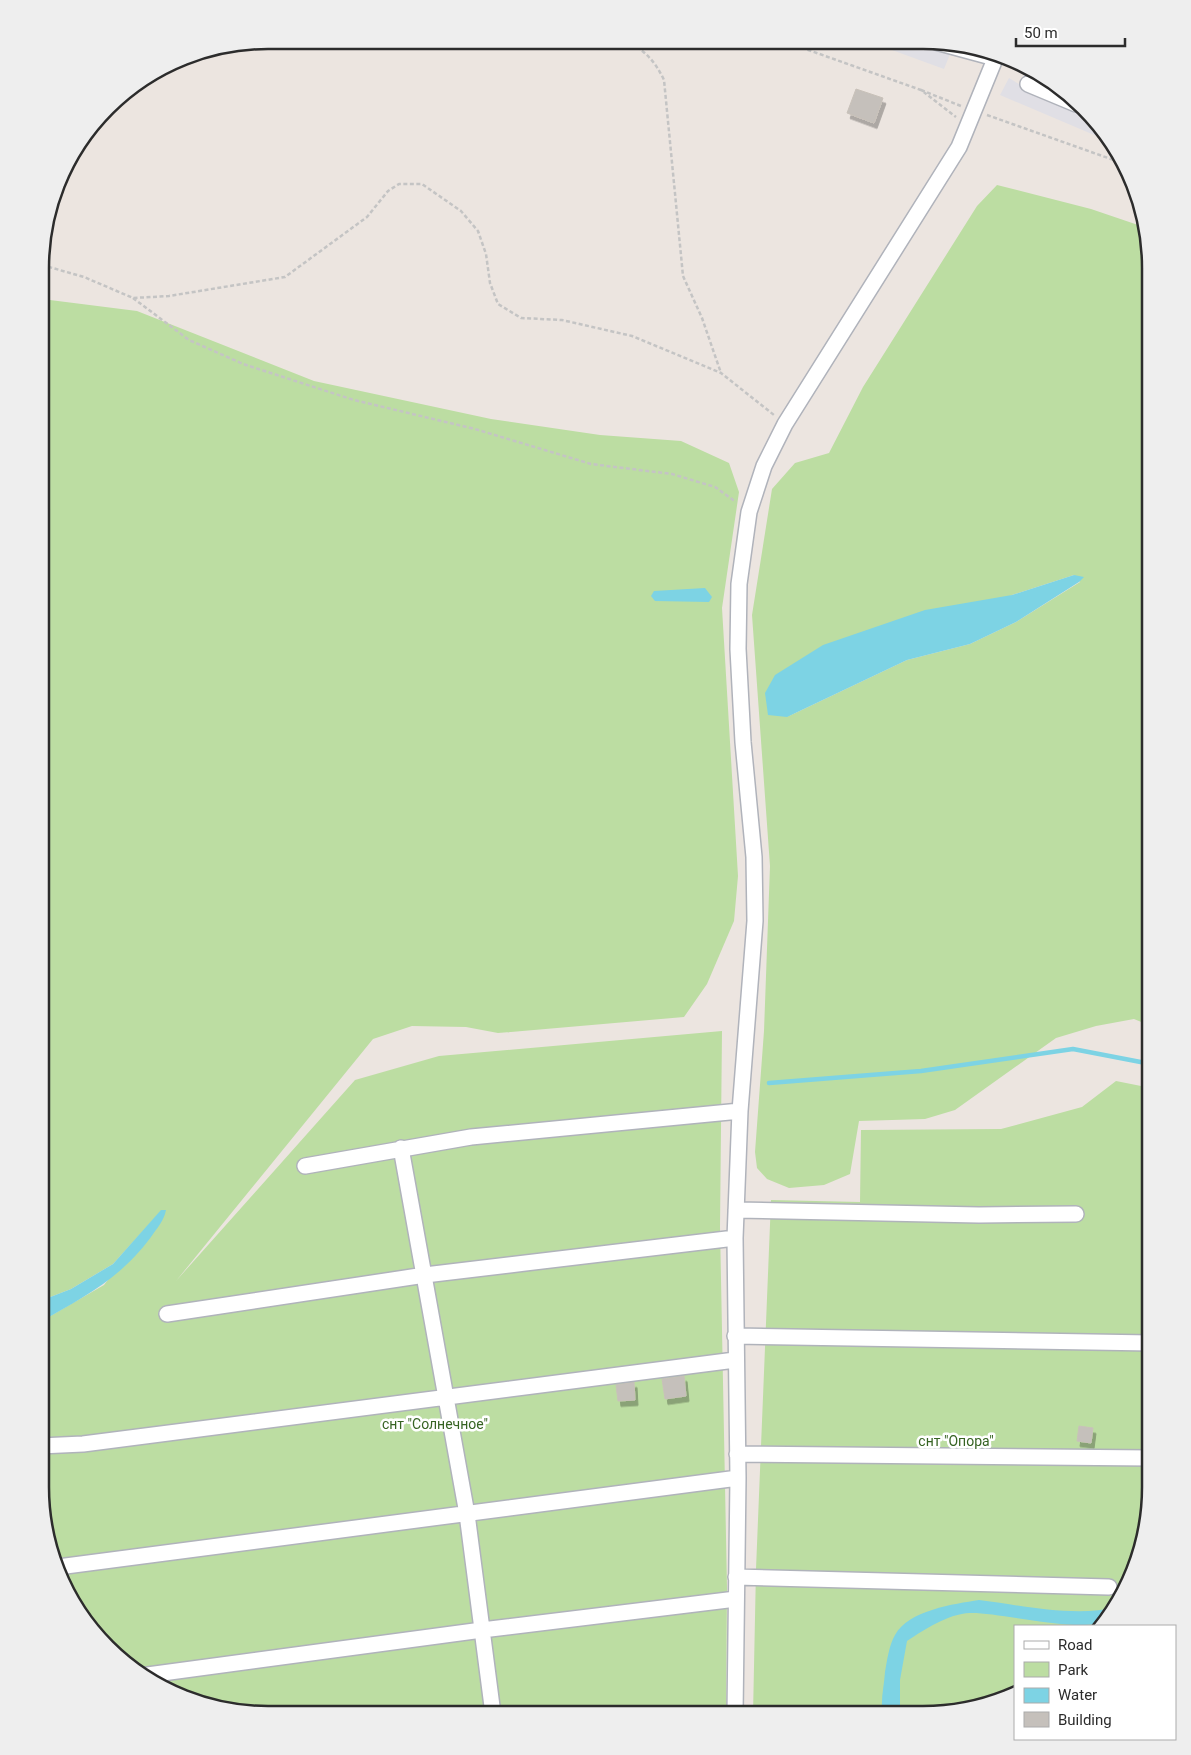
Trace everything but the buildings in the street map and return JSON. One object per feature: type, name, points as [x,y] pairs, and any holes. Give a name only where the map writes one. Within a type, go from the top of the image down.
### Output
[{"type":"street","points":[[732,1706],[738,1478],[735,1360],[735,1238],[740,1111],[755,921],[754,857],[743,742],[738,649],[740,584],[750,512],[764,466],[785,424],[959,147],[994,60]]},
{"type":"street","points":[[1028,84],[1062,98]]},
{"type":"street","points":[[305,1166],[471,1137],[740,1111]]},
{"type":"street","points":[[401,1148],[467,1514],[492,1706]]},
{"type":"street","points":[[736,1210],[979,1215],[1076,1214]]},
{"type":"street","points":[[167,1314],[425,1275],[735,1238]]},
{"type":"street","points":[[735,1336],[1142,1343]]},
{"type":"street","points":[[49,1446],[82,1444],[735,1360]]},
{"type":"street","points":[[737,1454],[1142,1458]]},
{"type":"street","points":[[63,1566],[738,1478]]},
{"type":"street","points":[[736,1577],[1109,1587]]},
{"type":"street","points":[[154,1674],[482,1630],[736,1599]]},
{"type":"path","points":[[640,49],[655,62],[664,80],[683,276],[702,318],[721,373]]},
{"type":"path","points":[[803,49],[921,90],[971,116],[1114,161]]},
{"type":"path","points":[[921,90],[949,114],[971,116]]},
{"type":"path","points":[[133,298],[169,296],[285,277],[367,217],[388,191],[399,184],[422,184],[461,210],[478,231],[486,254],[490,283],[498,304],[521,318],[562,320],[632,336],[721,373],[785,424]]},
{"type":"path","points":[[49,268],[84,277],[133,298],[188,340],[243,364],[354,400],[475,430],[591,464],[672,474],[715,487],[750,512]]},
{"type":"shaded area","points":[[889,49],[951,51],[944,69]]},
{"type":"shaded area","points":[[1025,73],[1033,78],[1068,103],[1099,137],[1000,95],[1009,78],[1019,84]]},
{"type":"green space","points":[[997,185],[1091,209],[1138,225],[1142,253],[1142,1022],[1134,1019],[1096,1026],[1056,1038],[955,1110],[925,1119],[859,1121],[850,1174],[824,1185],[789,1188],[767,1179],[757,1168],[755,1152],[764,1031],[770,866],[752,615],[772,489],[795,463],[829,453],[863,387],[977,206]],"holes":[[[1074,575],[1080,582],[1016,622],[970,644],[907,660],[787,717],[1012,595]]]},
{"type":"green space","name":"снт \"Солнечное\"","points":[[49,300],[137,311],[314,381],[491,419],[600,435],[681,441],[729,463],[739,492],[722,608],[738,876],[734,921],[707,984],[684,1017],[498,1033],[466,1027],[412,1026],[373,1039],[176,1281],[355,1080],[439,1056],[722,1031],[720,1227],[727,1588],[726,1706],[253,1706],[197,1695],[158,1677],[123,1652],[103,1632],[78,1597],[60,1558],[49,1502],[49,1317],[104,1285],[161,1211],[113,1264],[71,1289],[49,1298]]},
{"type":"green space","name":"снт \"Опора\"","points":[[1116,1081],[1142,1086],[1142,1502],[1131,1558],[1113,1597],[1094,1625],[1014,1625],[1014,1687],[994,1695],[938,1706],[753,1706],[756,1569],[771,1200],[860,1202],[861,1130],[1001,1129],[1082,1107]]},
{"type":"water","points":[[1074,575],[1084,577],[1016,622],[970,644],[907,660],[787,717],[768,715],[765,693],[775,675],[823,645],[925,610],[1012,595]]},
{"type":"water","points":[[705,588],[712,597],[709,602],[655,601],[651,596],[654,591]]},
{"type":"water","points":[[161,1210],[166,1210],[164,1218],[151,1237],[139,1252],[114,1276],[49,1317],[49,1298],[71,1289],[113,1264]]},
{"type":"water","points":[[979,1600],[1066,1611],[1105,1609],[1094,1624],[1081,1625],[970,1613],[953,1616],[907,1641],[900,1680],[900,1706],[882,1706],[885,1672],[895,1635],[902,1626],[921,1614]]},
{"type":"waterway","points":[[769,1083],[921,1071],[1073,1049],[1142,1062]]}]
